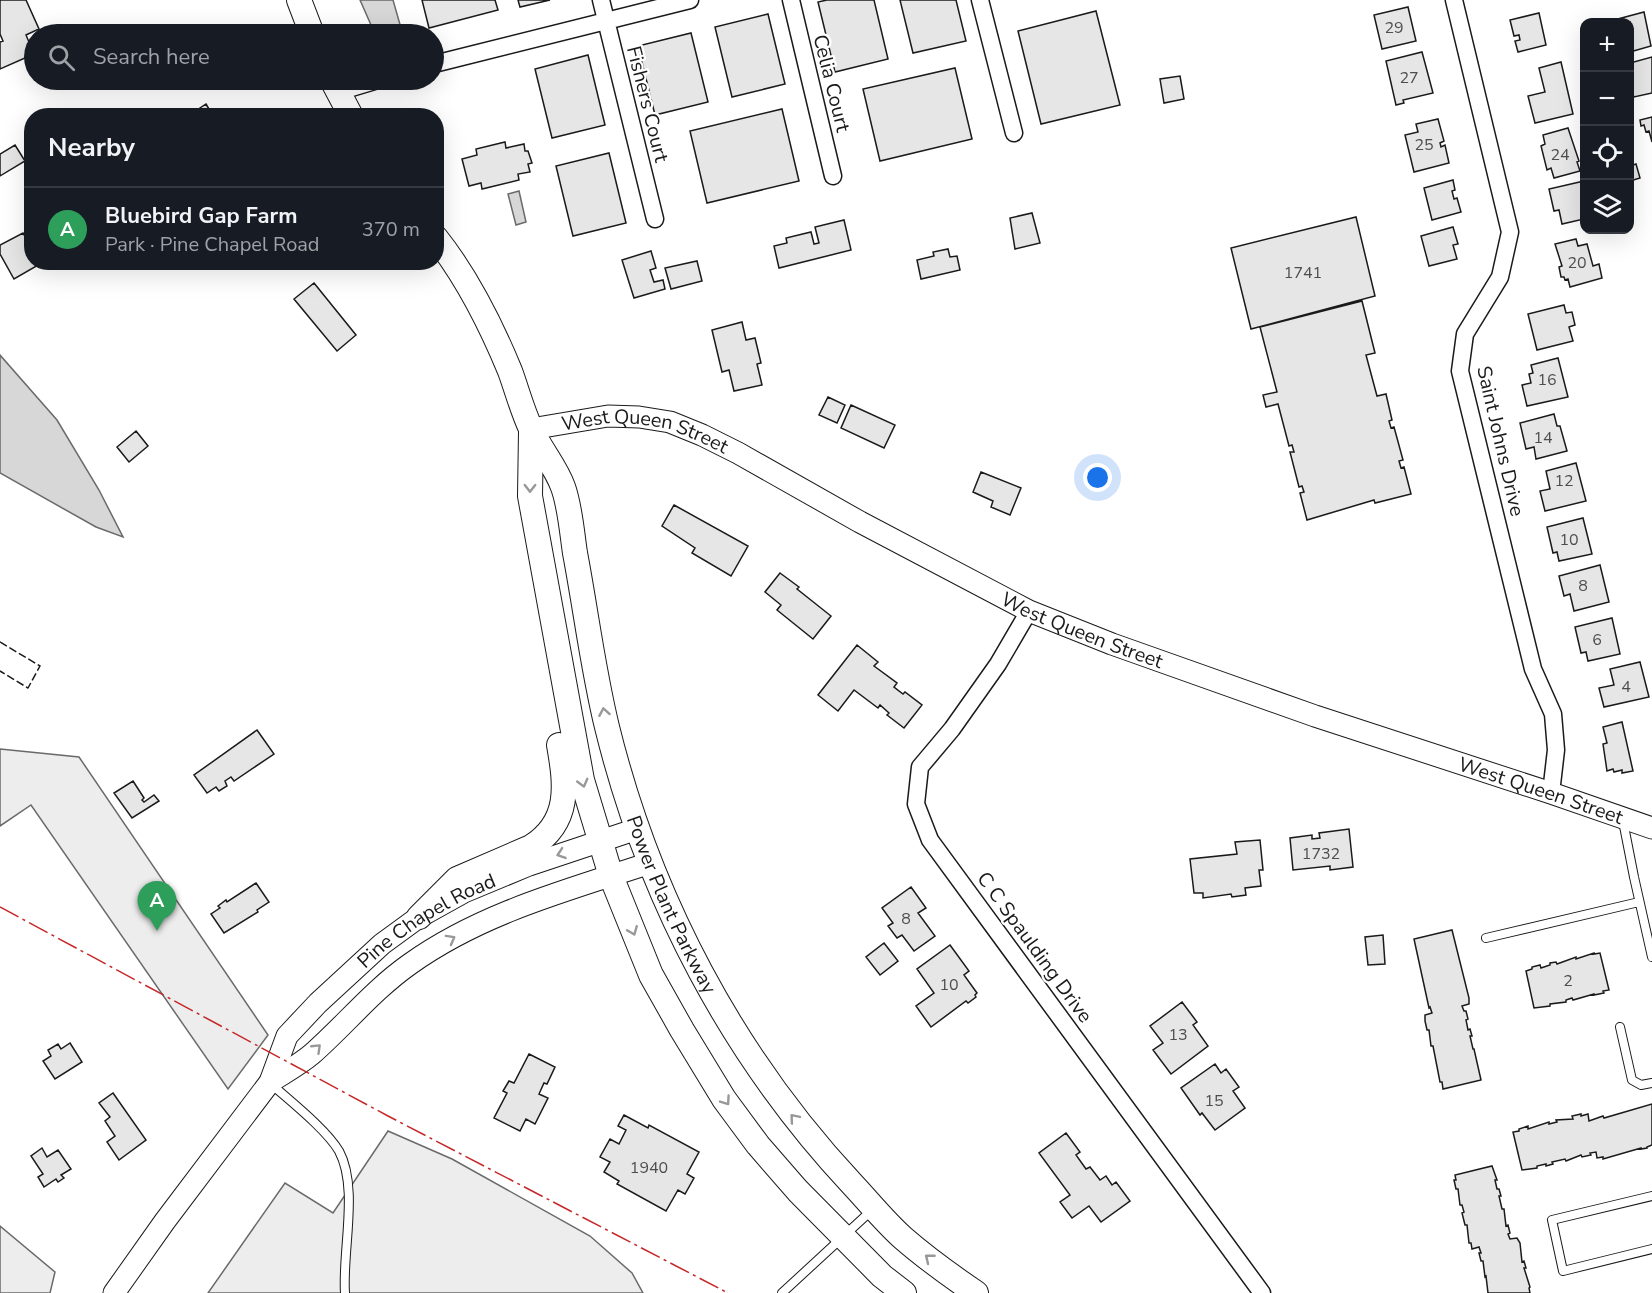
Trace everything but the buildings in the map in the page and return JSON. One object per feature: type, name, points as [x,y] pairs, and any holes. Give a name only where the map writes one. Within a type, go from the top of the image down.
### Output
[{"type":"main road","points":[[299,0],[308,24]]},
{"type":"main road","points":[[337,90],[347,108]]},
{"type":"main road","name":"Power Plant Parkway","points":[[444,250],[465,280],[491,330],[531,429],[564,487],[606,723],[618,769],[650,864],[697,965],[723,1014],[763,1076],[788,1110],[837,1168],[902,1237],[976,1293]]},
{"type":"main road","name":"Power Plant Parkway","points":[[531,429],[530,496],[582,780],[612,876],[651,975],[724,1099],[758,1145],[798,1191],[882,1275],[904,1293]]},
{"type":"main road","points":[[419,917],[457,879],[531,848],[541,841],[561,812],[565,795],[564,775],[545,665],[552,621]]},
{"type":"street","name":"Fishers Court","points":[[602,0],[655,219]]},
{"type":"street","points":[[444,61],[690,0]]},
{"type":"street","name":"Celia Court","points":[[791,0],[833,176]]},
{"type":"street","points":[[980,0],[1014,133]]},
{"type":"street","name":"Saint Johns Drive","points":[[1454,0],[1510,232],[1500,277],[1465,334],[1460,371],[1533,669],[1553,714],[1556,750],[1551,793]]},
{"type":"street","name":"West Queen Street","points":[[531,429],[608,416],[639,417],[670,422],[738,453],[860,522],[1029,611],[1112,644],[1294,708],[1652,828]]},
{"type":"street","name":"C C Spaulding Drive","points":[[1029,611],[998,663],[952,729],[920,768],[916,804],[930,840],[1262,1293]]},
{"type":"street","name":"Pine Chapel Road","points":[[114,1293],[270,1082],[287,1036],[318,1003],[382,944],[419,917],[464,892],[529,865],[636,828]]},
{"type":"street","name":"Pine Chapel Road","points":[[270,1082],[311,1055],[360,1005],[393,977],[448,940],[522,906],[650,864]]},
{"type":"lane","points":[[1623,818],[1652,957]]},
{"type":"lane","points":[[1486,938],[1639,902]]},
{"type":"lane","points":[[1620,1027],[1632,1080],[1641,1085],[1652,1083]]},
{"type":"lane","points":[[270,1082],[321,1130],[338,1150],[347,1171],[348,1197],[343,1274],[345,1293]]},
{"type":"lane","points":[[1652,1196],[1552,1220],[1563,1271],[1652,1249]]},
{"type":"lane","points":[[782,1293],[874,1208]]},
{"type":"shaded area","points":[[360,0],[393,0],[400,24],[371,24]]},
{"type":"shaded area","points":[[519,191],[526,222],[516,225],[508,194]]},
{"type":"shaded area","points":[[0,355],[57,420],[99,490],[123,537],[96,527],[0,473]]},
{"type":"shaded area","points":[[0,749],[79,757],[268,1035],[228,1089],[31,805],[0,826]]},
{"type":"shaded area","points":[[388,1131],[452,1159],[590,1236],[632,1273],[643,1293],[208,1293],[285,1183],[333,1213]]},
{"type":"shaded area","points":[[0,1226],[55,1272],[50,1293],[0,1293]]},
{"type":"fence","points":[[0,642],[40,666],[28,688],[0,671]]},
{"type":"power","points":[[0,907],[388,1116],[728,1293]]},
{"type":"place","name":"Bluebird Gap Farm","points":[[157,931]]}]
